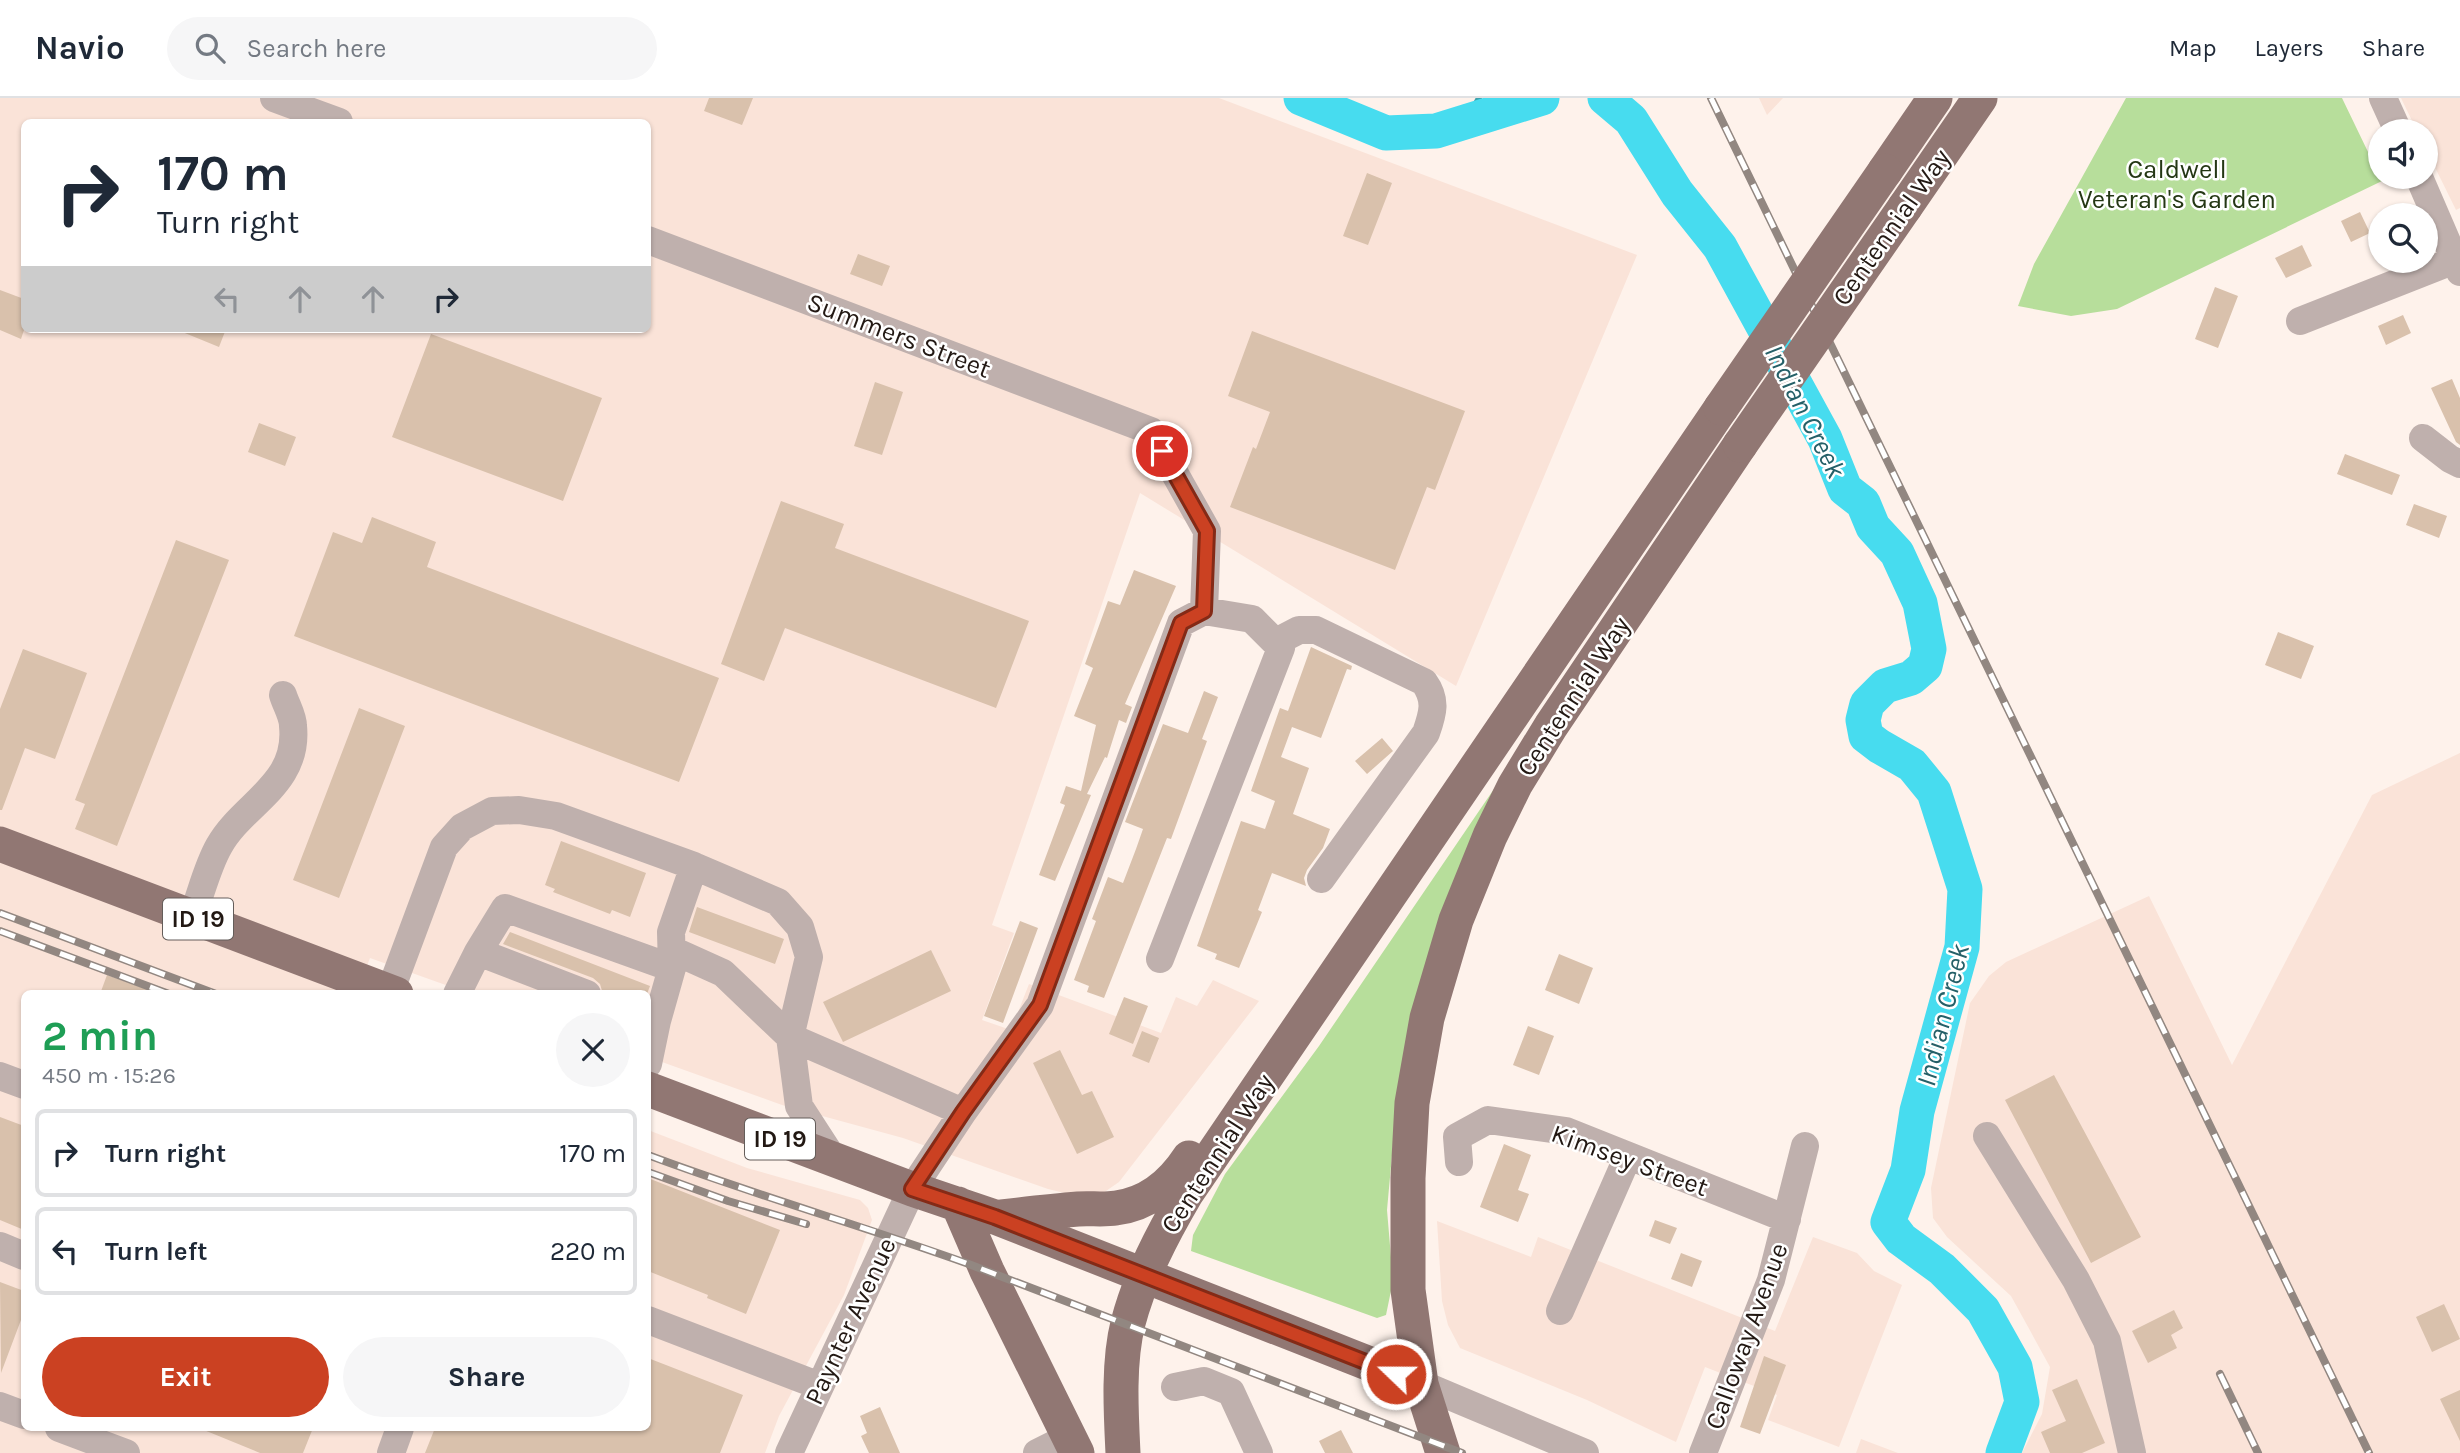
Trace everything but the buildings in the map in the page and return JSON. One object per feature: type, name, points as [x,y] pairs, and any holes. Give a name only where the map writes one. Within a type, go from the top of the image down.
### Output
[{"type":"main road","name":"Centennial Way","points":[[1123,1453],[1120,1398],[1128,1325],[1144,1275],[1185,1194],[1935,98]]},
{"type":"main road","name":"Centennial Way","points":[[1443,1453],[1421,1384],[1408,1290],[1408,1178],[1412,1103],[1427,1018],[1456,920],[1490,836],[1515,785],[1551,726],[1740,445],[1980,98]]},
{"type":"main road","name":"ID 19","points":[[0,844],[385,990]]},
{"type":"main road","points":[[995,1217],[1115,1208],[1137,1203],[1158,1192],[1179,1173],[1378,885],[1422,850]]},
{"type":"main road","name":"ID 19","points":[[651,1090],[912,1189],[995,1217],[1421,1384]]},
{"type":"main road","points":[[958,1204],[1073,1445]]},
{"type":"street","points":[[274,98],[331,119]]},
{"type":"street","points":[[2383,98],[2393,119]]},
{"type":"street","points":[[2300,321],[2457,266],[2450,221],[2427,189]]},
{"type":"street","name":"Summers Street","points":[[651,241],[1151,431],[1207,531],[1204,611]]},
{"type":"street","points":[[2423,439],[2460,464]]},
{"type":"street","points":[[1160,959],[1281,648],[1252,619],[1204,611]]},
{"type":"street","name":"Paynter Avenue","points":[[789,1453],[912,1189],[963,1112],[1040,1005],[1181,623],[1204,611]]},
{"type":"street","points":[[1276,642],[1299,631],[1316,630],[1424,682],[1432,693],[1434,709],[1426,733],[1321,879]]},
{"type":"street","points":[[192,917],[219,845],[253,805],[280,780],[291,751],[293,725],[283,695]]},
{"type":"street","points":[[394,990],[444,847],[462,827],[492,811],[519,810],[556,816],[694,866],[778,902],[800,927],[809,957],[790,1037],[799,1106],[834,1160]]},
{"type":"street","points":[[652,1019],[672,959],[671,932],[694,866]]},
{"type":"street","points":[[459,990],[505,908],[723,973],[790,1037],[963,1112]]},
{"type":"street","points":[[478,952],[577,990]]},
{"type":"street","points":[[0,1076],[21,1084]]},
{"type":"street","name":"Kimsey Street","points":[[1459,1162],[1457,1137],[1488,1119],[1566,1131],[1787,1219]]},
{"type":"street","points":[[1987,1136],[2076,1280],[2107,1341],[2132,1453]]},
{"type":"street","name":"Calloway Avenue","points":[[1703,1453],[1771,1280],[1805,1146]]},
{"type":"street","points":[[1560,1311],[1628,1156]]},
{"type":"street","points":[[0,1246],[21,1255]]},
{"type":"street","points":[[651,1322],[820,1386]]},
{"type":"street","points":[[1175,1387],[1204,1381],[1231,1392],[1259,1453]]},
{"type":"street","points":[[1421,1384],[1585,1453]]},
{"type":"street","points":[[0,1406],[21,1414]]},
{"type":"street","points":[[67,1431],[126,1453]]},
{"type":"street","points":[[391,1453],[399,1431]]},
{"type":"street","points":[[1037,1453],[1073,1445]]},
{"type":"shaded area","points":[[0,98],[1219,98],[1637,255],[1456,686],[1140,493],[992,925],[1014,933],[982,1020],[1011,1030],[1029,984],[1161,1033],[1176,997],[1197,1006],[1213,980],[1259,1001],[1119,1182],[1093,1200],[1048,1189],[903,1138],[782,1105],[651,1058],[651,990],[460,990],[370,958],[358,990],[21,990],[21,1431],[651,1431],[651,1131],[747,1168],[860,1200],[868,1208],[872,1220],[844,1295],[779,1416],[765,1453],[0,1453]]},
{"type":"shaded area","points":[[1759,98],[1783,98],[1767,115]]},
{"type":"shaded area","points":[[2401,98],[2460,98],[2460,208],[2456,210],[2438,173],[2438,119],[2411,119]]},
{"type":"shaded area","points":[[2460,753],[2460,1453],[2022,1453],[2042,1414],[2050,1367],[2011,1296],[1947,1237],[1933,1218],[1931,1188],[1970,1003],[1989,976],[2006,962],[2149,896],[2232,1065],[2372,795]]},
{"type":"shaded area","points":[[1437,1221],[1531,1257],[1538,1237],[1775,1331],[1813,1237],[1857,1253],[1874,1271],[1902,1285],[1839,1447],[1768,1420],[1777,1395],[1705,1367],[1676,1442],[1587,1400],[1460,1348],[1448,1325],[1442,1301]]},
{"type":"shaded area","points":[[1861,1439],[1898,1453],[1856,1453]]},
{"type":"green space","name":"Caldwell Veteran's Garden","points":[[2126,98],[2342,98],[2368,152],[2368,188],[2117,309],[2071,316],[2018,306],[2034,264]]},
{"type":"green space","points":[[1496,786],[1394,1133],[1387,1210],[1393,1281],[1386,1315],[1377,1318],[1191,1251],[1193,1235],[1225,1174],[1319,1046]]},
{"type":"waterway","name":"Indian Creek","points":[[1301,98],[1386,133],[1436,131],[1542,98]]},
{"type":"waterway","points":[[1467,120],[1479,98]]},
{"type":"waterway","name":"Indian Creek","points":[[1605,98],[1631,120],[1677,193],[1720,247],[1825,439],[1845,489],[1863,503],[1873,527],[1897,553],[1920,603],[1929,649],[1925,666],[1911,678],[1885,686],[1867,704],[1863,720],[1866,736],[1912,765],[1934,792],[1965,889],[1962,947],[1917,1111],[1908,1170],[1888,1222],[1901,1239],[1942,1269],[1983,1310],[2015,1367],[2022,1402],[2003,1453]]},
{"type":"railway","points":[[1711,98],[2369,1453]]},
{"type":"railway","points":[[0,913],[205,990]]},
{"type":"railway","points":[[0,931],[158,990]]},
{"type":"railway","points":[[651,1156],[966,1263],[1462,1453]]},
{"type":"railway","points":[[651,1173],[728,1201],[806,1224]]},
{"type":"railway","points":[[2220,1374],[2258,1453]]},
{"type":"route","points":[[1162,451],[1207,531],[1204,611],[1181,623],[1040,1005],[963,1112],[912,1189],[995,1217],[1396,1374]]}]
